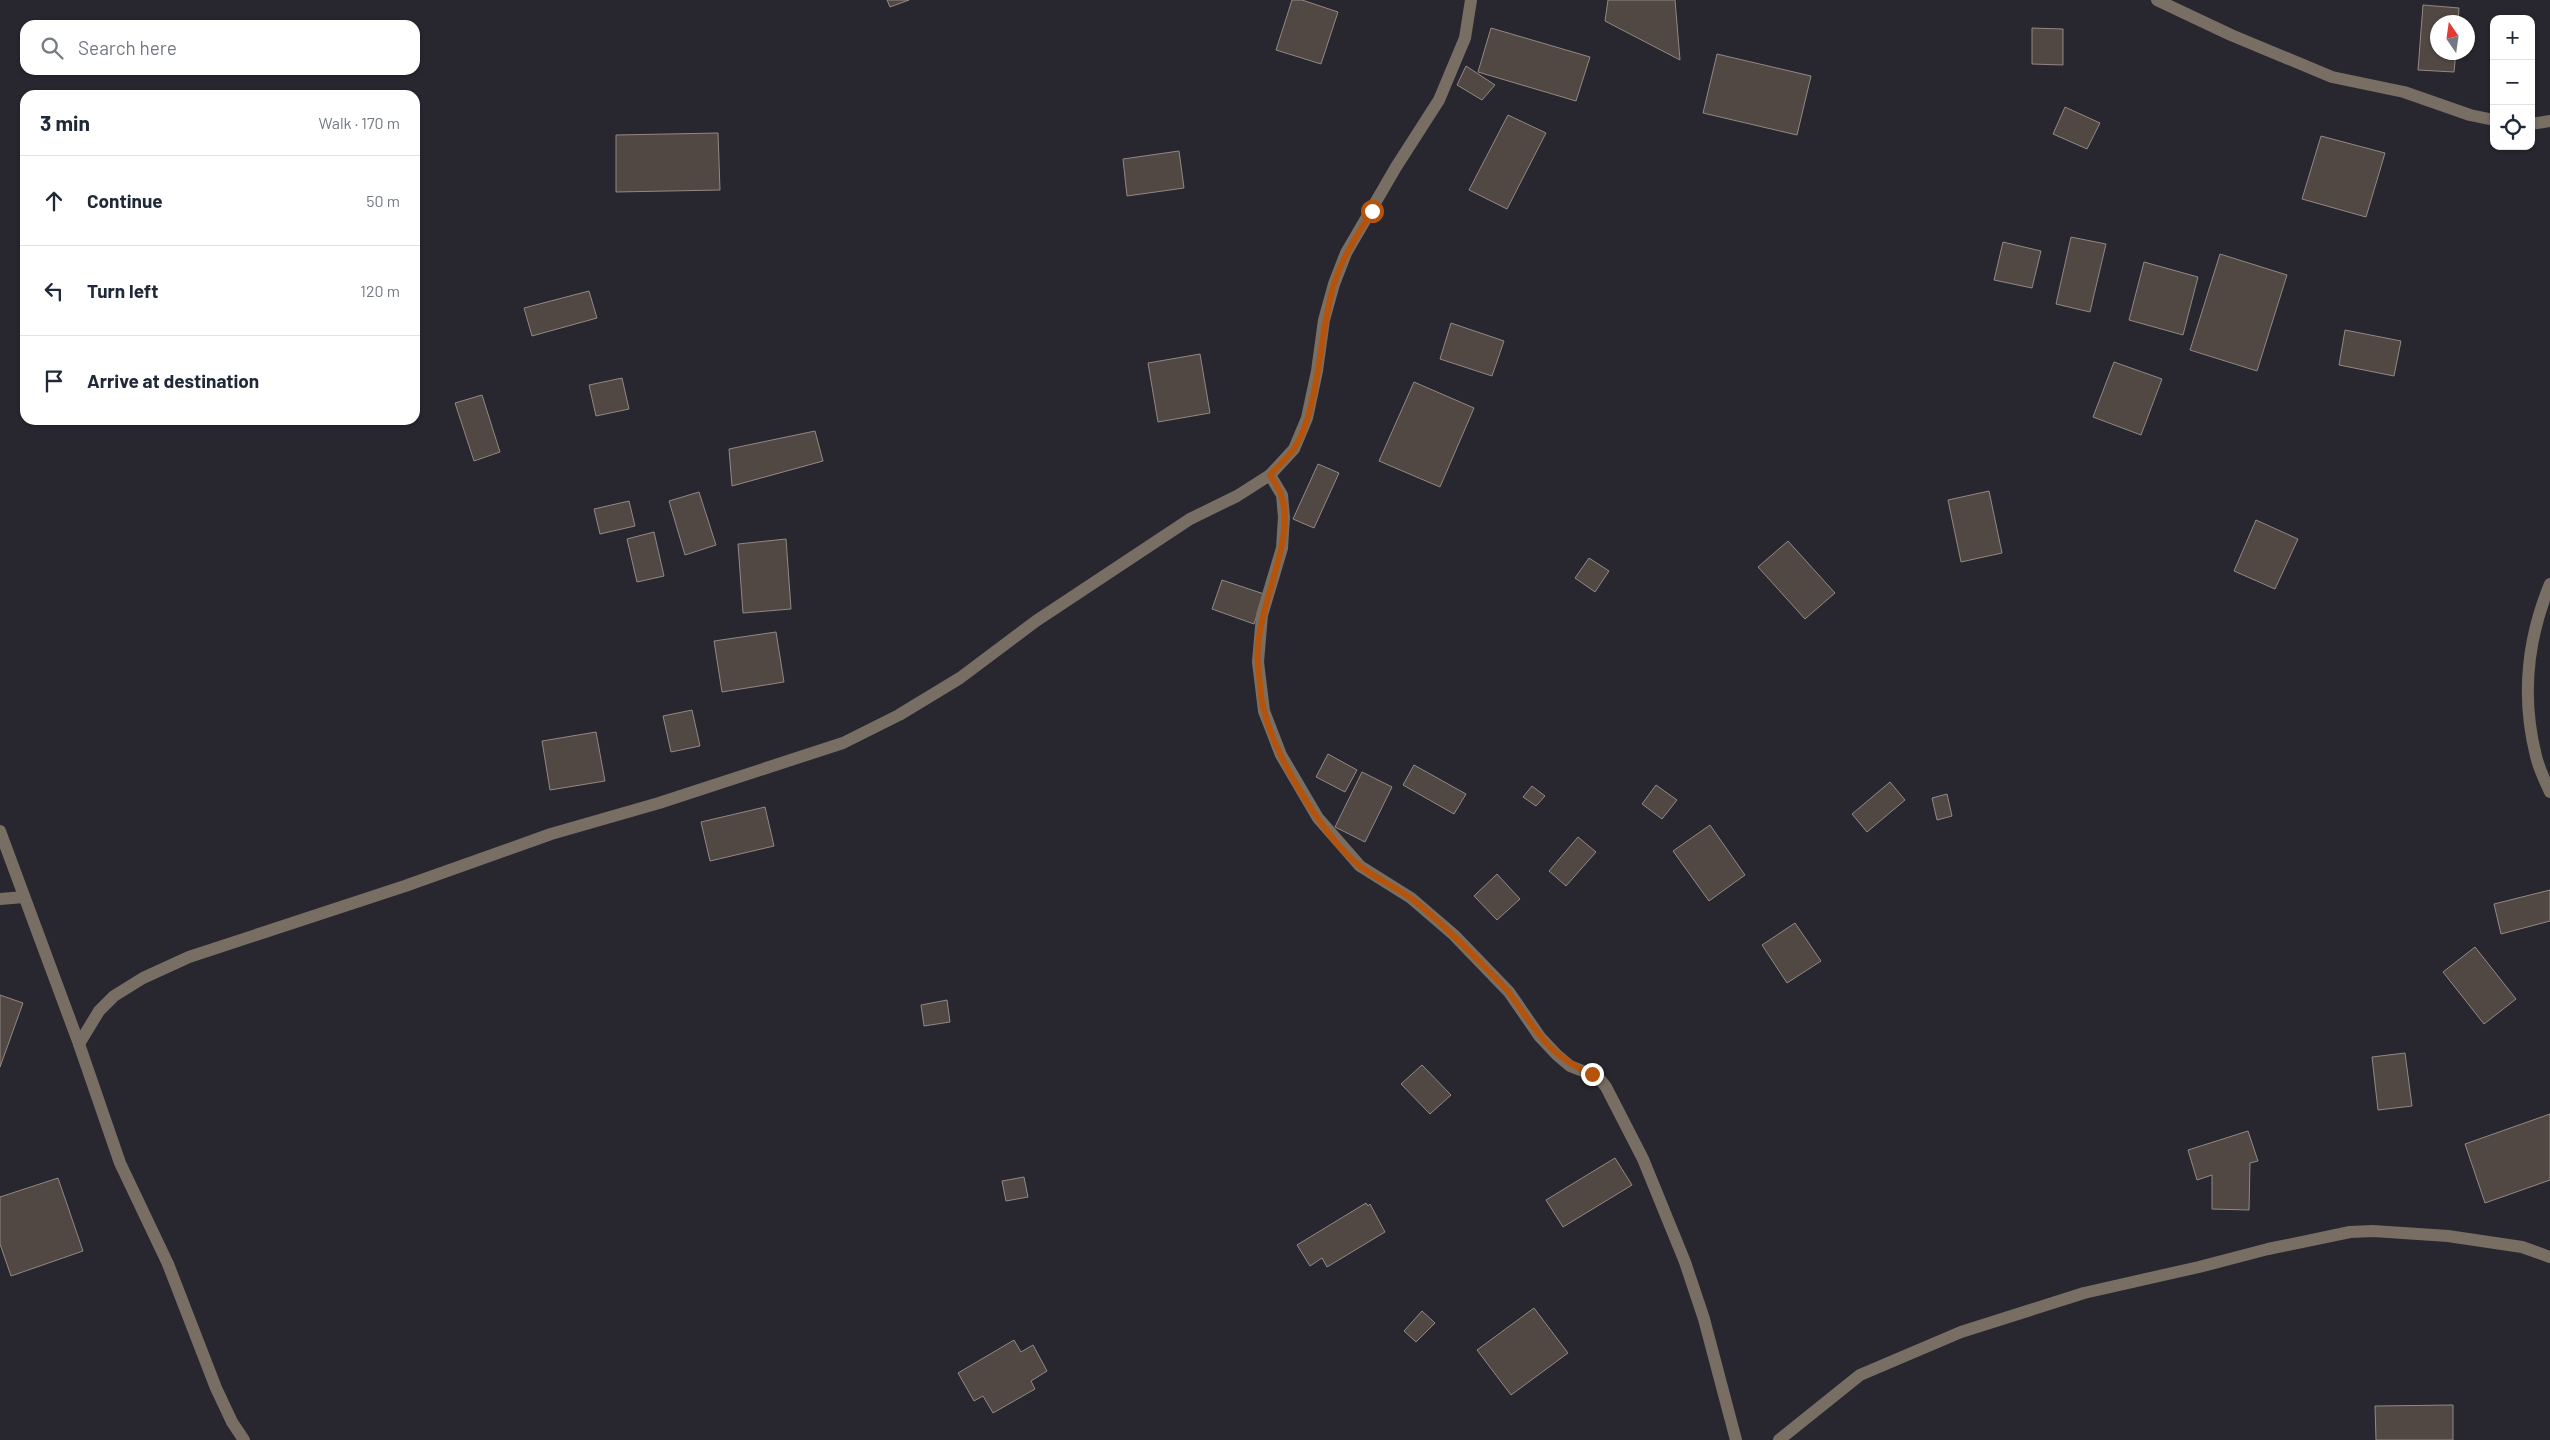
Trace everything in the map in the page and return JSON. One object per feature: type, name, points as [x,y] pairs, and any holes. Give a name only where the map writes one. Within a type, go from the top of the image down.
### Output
[{"type":"street","points":[[79,1044],[100,1011],[114,996],[143,978],[189,957],[405,886],[551,834],[659,803],[843,743],[899,715],[952,682],[1036,621],[1190,520],[1237,496],[1270,475],[1294,449],[1307,418],[1317,371],[1324,320],[1334,284],[1346,253],[1396,167],[1439,100],[1465,38],[1471,0]]},
{"type":"street","points":[[2156,0],[2231,35],[2332,77],[2404,92],[2490,119]]},
{"type":"street","points":[[2535,123],[2550,121]]},
{"type":"street","points":[[1270,475],[1282,496],[1282,548],[1262,615],[1258,662],[1264,711],[1281,755],[1318,818],[1360,866],[1411,898],[1454,935],[1509,992],[1540,1038],[1570,1066],[1598,1077],[1606,1087],[1644,1159],[1685,1262],[1704,1319],[1736,1440]]},
{"type":"street","points":[[2550,584],[2538,613],[2527,667],[2536,757],[2550,792]]},
{"type":"street","points":[[0,831],[79,1044],[120,1163],[168,1264],[216,1388],[232,1422],[244,1440]]},
{"type":"street","points":[[0,899],[24,897]]},
{"type":"street","points":[[1779,1440],[1860,1375],[1961,1332],[2084,1292],[2350,1232],[2373,1231],[2448,1236],[2512,1246],[2550,1256]]},
{"type":"building","points":[[887,0],[909,0],[890,7]]},
{"type":"building","points":[[1292,0],[1302,0],[1338,12],[1321,64],[1276,50]]},
{"type":"building","points":[[1608,0],[1675,0],[1680,60],[1605,21]]},
{"type":"building","points":[[2423,5],[2459,8],[2458,15],[2430,15],[2430,60],[2455,60],[2454,72],[2418,70]]},
{"type":"building","points":[[1491,28],[1590,57],[1576,101],[1478,72]]},
{"type":"building","points":[[2032,28],[2063,29],[2063,65],[2032,64]]},
{"type":"building","points":[[1717,54],[1811,76],[1797,135],[1703,113]]},
{"type":"building","points":[[1466,66],[1495,85],[1482,100],[1457,85]]},
{"type":"building","points":[[2065,107],[2100,123],[2087,149],[2053,134]]},
{"type":"building","points":[[1508,115],[1546,133],[1507,209],[1469,190]]},
{"type":"building","points":[[718,133],[720,190],[616,192],[616,135]]},
{"type":"building","points":[[2321,136],[2385,153],[2366,217],[2302,199]]},
{"type":"building","points":[[1179,151],[1184,188],[1127,196],[1123,159]]},
{"type":"building","points":[[2071,237],[2106,244],[2090,312],[2056,304]]},
{"type":"building","points":[[2003,242],[2041,251],[2032,288],[1994,280]]},
{"type":"building","points":[[2220,254],[2287,275],[2257,371],[2190,350]]},
{"type":"building","points":[[2144,262],[2198,277],[2183,335],[2129,320]]},
{"type":"building","points":[[589,291],[597,318],[532,336],[524,308]]},
{"type":"building","points":[[1451,323],[1504,341],[1492,376],[1440,359]]},
{"type":"building","points":[[2345,330],[2401,341],[2394,376],[2339,365]]},
{"type":"building","points":[[1200,354],[1210,413],[1158,422],[1148,363]]},
{"type":"building","points":[[2114,362],[2162,379],[2141,435],[2093,417]]},
{"type":"building","points":[[622,378],[629,409],[596,416],[589,385]]},
{"type":"building","points":[[1414,382],[1474,408],[1440,487],[1379,461]]},
{"type":"building","points":[[482,395],[500,452],[474,461],[455,403]]},
{"type":"building","points":[[815,431],[823,461],[732,486],[729,449]]},
{"type":"building","points":[[1318,464],[1339,473],[1314,528],[1293,519]]},
{"type":"building","points":[[1989,491],[2002,553],[1961,562],[1948,500]]},
{"type":"building","points":[[699,492],[716,545],[685,555],[669,501]]},
{"type":"building","points":[[629,501],[635,526],[600,534],[594,509]]},
{"type":"building","points":[[2256,520],[2298,539],[2275,589],[2234,571]]},
{"type":"building","points":[[654,532],[664,576],[637,582],[627,539]]},
{"type":"building","points":[[786,539],[791,609],[743,613],[738,544]]},
{"type":"building","points":[[1788,541],[1835,593],[1805,619],[1758,567]]},
{"type":"building","points":[[1589,558],[1609,571],[1595,592],[1575,578]]},
{"type":"building","points":[[1222,580],[1264,594],[1254,624],[1212,609]]},
{"type":"building","points":[[776,632],[784,682],[722,692],[714,641]]},
{"type":"building","points":[[692,710],[700,746],[671,752],[663,716]]},
{"type":"building","points":[[596,732],[605,781],[550,790],[542,741]]},
{"type":"building","points":[[1328,754],[1357,770],[1345,792],[1316,777]]},
{"type":"building","points":[[1414,765],[1466,794],[1454,814],[1403,785]]},
{"type":"building","points":[[1362,772],[1392,787],[1365,842],[1335,827]]},
{"type":"building","points":[[1890,782],[1905,800],[1867,832],[1852,814]]},
{"type":"building","points":[[1656,785],[1677,800],[1662,819],[1642,804]]},
{"type":"building","points":[[1532,786],[1545,796],[1536,806],[1523,797]]},
{"type":"building","points":[[1947,794],[1952,816],[1937,820],[1932,798]]},
{"type":"building","points":[[765,807],[774,846],[710,861],[701,822]]},
{"type":"building","points":[[1710,825],[1745,875],[1709,901],[1673,851]]},
{"type":"building","points":[[1578,837],[1596,852],[1566,886],[1549,871]]},
{"type":"building","points":[[1497,874],[1520,899],[1497,920],[1474,896]]},
{"type":"building","points":[[2550,890],[2550,921],[2501,934],[2494,904]]},
{"type":"building","points":[[1795,923],[1821,961],[1787,983],[1762,945]]},
{"type":"building","points":[[2475,947],[2516,999],[2484,1024],[2443,972]]},
{"type":"building","points":[[0,995],[23,1003],[0,1067]]},
{"type":"building","points":[[947,1000],[950,1022],[924,1026],[921,1005]]},
{"type":"building","points":[[2405,1053],[2412,1106],[2378,1110],[2372,1057]]},
{"type":"building","points":[[1422,1065],[1451,1095],[1430,1114],[1401,1084]]},
{"type":"building","points":[[2550,1114],[2550,1180],[2485,1203],[2465,1144]]},
{"type":"building","points":[[2248,1131],[2258,1161],[2250,1163],[2249,1210],[2212,1209],[2212,1175],[2197,1180],[2188,1150]]},
{"type":"building","points":[[1615,1158],[1632,1185],[1563,1227],[1546,1200]]},
{"type":"building","points":[[1024,1177],[1028,1197],[1006,1201],[1002,1181]]},
{"type":"building","points":[[58,1178],[83,1251],[11,1276],[0,1244],[0,1197]]},
{"type":"building","points":[[1366,1203],[1368,1206],[1370,1204],[1385,1232],[1327,1267],[1322,1258],[1310,1266],[1297,1245]]},
{"type":"building","points":[[1534,1308],[1568,1353],[1511,1395],[1477,1350]]},
{"type":"building","points":[[1422,1311],[1435,1323],[1416,1342],[1404,1331]]},
{"type":"building","points":[[1014,1340],[1021,1352],[1033,1345],[1047,1371],[1031,1381],[1035,1389],[993,1413],[983,1396],[974,1401],[958,1373]]},
{"type":"building","points":[[2453,1405],[2453,1440],[2376,1440],[2375,1406]]},
{"type":"route","points":[[1372,211],[1346,253],[1334,284],[1324,320],[1317,371],[1307,418],[1294,449],[1270,475],[1282,496],[1284,517],[1282,548],[1262,615],[1258,662],[1264,711],[1281,755],[1318,818],[1334,839],[1360,866],[1411,898],[1454,935],[1509,992],[1540,1038],[1570,1066],[1592,1074]]}]
